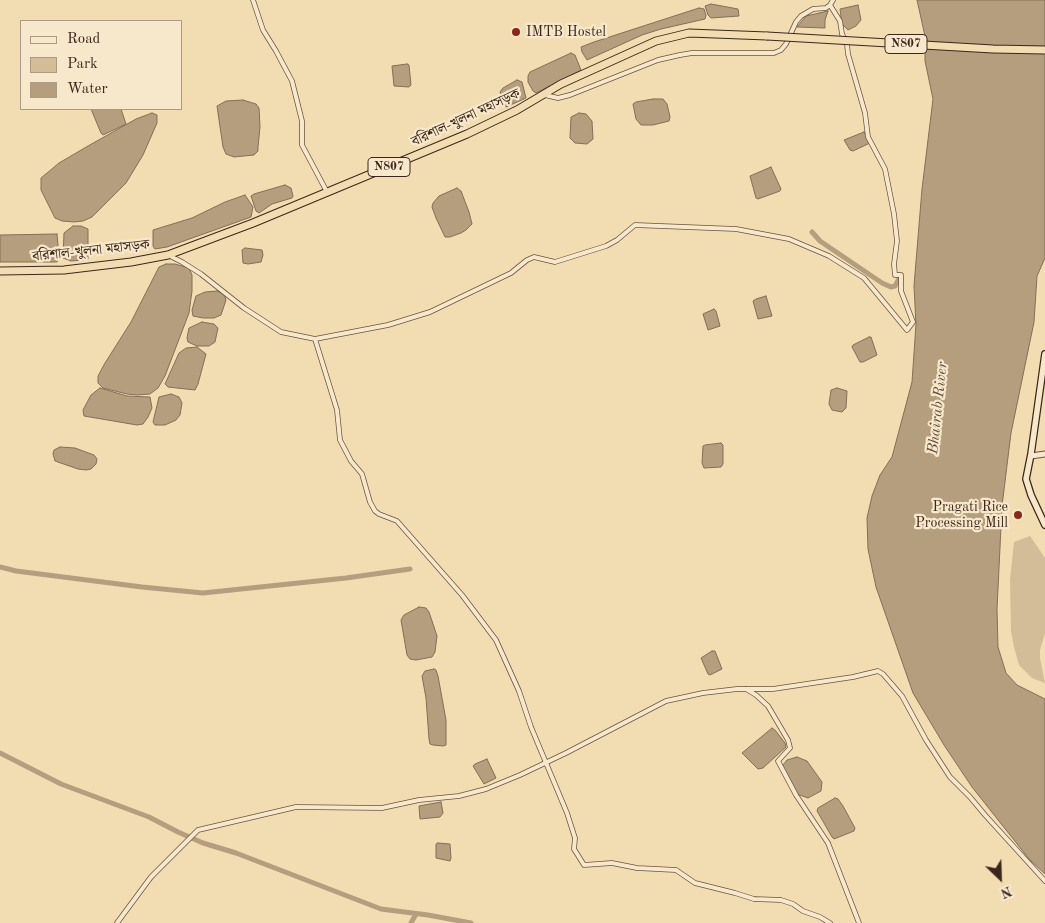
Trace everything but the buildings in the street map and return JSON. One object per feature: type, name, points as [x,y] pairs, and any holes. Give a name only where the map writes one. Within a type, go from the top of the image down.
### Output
[{"type":"highway","name":"বরিশাল-খুলনা মহাসড়ক","points":[[0,271],[64,270],[168,256],[467,134],[517,110],[603,64],[656,40],[689,33],[1045,50]]},
{"type":"main road","points":[[1045,354],[1026,479],[1045,525]]},
{"type":"street","points":[[253,0],[263,30],[292,81],[302,121],[302,145],[327,192]]},
{"type":"street","points":[[542,95],[558,98],[570,95],[658,60],[680,55],[692,53],[774,53],[781,50],[801,16],[813,9],[826,8],[833,0]]},
{"type":"street","points":[[168,256],[201,274],[244,308],[281,332],[315,339],[388,325],[430,312],[511,273],[527,260],[534,257],[555,262],[606,246],[617,240],[635,225],[736,229],[789,238],[829,256],[864,278],[907,330],[913,322],[901,291],[901,275],[895,275],[896,240],[894,214],[885,169],[868,137],[847,44],[842,34],[840,21],[830,5]]},
{"type":"street","points":[[315,339],[337,410],[340,440],[351,461],[362,474],[370,502],[379,514],[397,521],[462,595],[491,633],[519,691],[570,821],[575,838],[574,849],[584,865],[612,862],[637,868],[676,870],[695,883],[735,892],[754,899],[781,900],[830,923]]},
{"type":"street","points":[[1031,456],[1045,454]]},
{"type":"street","points":[[117,923],[151,877],[198,830],[296,807],[382,808],[419,800],[459,796],[486,789],[566,753],[666,701],[703,693],[774,688],[878,672],[884,674],[902,696],[926,740],[950,777],[1045,881]]},
{"type":"street","points":[[746,689],[768,706],[788,740],[790,748],[778,761],[796,795],[828,843],[858,923]]},
{"type":"green space","points":[[1030,536],[1045,558],[1045,633],[1040,650],[1040,658],[1045,683],[1032,678],[1019,665],[1011,631],[1010,580],[1014,542]]},
{"type":"water","name":"Bhairab River","points":[[917,0],[1045,0],[1045,258],[1037,276],[1034,322],[1011,433],[1002,506],[997,609],[998,647],[1006,673],[1017,685],[1045,699],[1045,874],[1029,859],[972,787],[913,693],[876,587],[868,549],[867,518],[872,496],[880,475],[892,457],[912,382],[916,324],[914,286],[922,189],[933,99],[925,61],[925,36]]},
{"type":"water","points":[[711,4],[738,9],[739,16],[711,18],[705,6]]},
{"type":"water","points":[[858,5],[861,20],[856,26],[848,30],[842,24],[840,9]]},
{"type":"water","points":[[699,8],[704,9],[705,19],[642,35],[587,60],[582,52],[581,47],[594,42]]},
{"type":"water","points":[[828,11],[825,28],[797,27],[806,16]]},
{"type":"water","points":[[571,53],[575,55],[581,70],[536,93],[533,91],[528,82],[530,72]]},
{"type":"water","points":[[409,65],[411,85],[409,87],[394,86],[392,66]]},
{"type":"water","points":[[517,80],[522,82],[526,98],[506,107],[500,92],[503,88]]},
{"type":"water","points":[[653,99],[663,99],[667,104],[669,121],[653,125],[641,125],[636,119],[633,104]]},
{"type":"water","points":[[243,100],[256,104],[259,108],[258,151],[254,155],[234,157],[226,154],[223,147],[217,106],[226,101]]},
{"type":"water","points":[[91,110],[121,110],[126,124],[103,135]]},
{"type":"water","points":[[152,113],[157,115],[157,123],[143,155],[126,183],[92,217],[74,222],[55,218],[41,190],[41,178],[59,163],[88,146],[136,119]]},
{"type":"water","points":[[579,113],[586,114],[592,121],[593,139],[587,144],[575,143],[570,138],[571,117]]},
{"type":"water","points":[[864,132],[870,143],[853,151],[850,150],[844,140]]},
{"type":"water","points":[[771,167],[781,189],[758,199],[756,198],[750,176]]},
{"type":"water","points":[[285,185],[291,188],[292,198],[272,204],[259,213],[256,211],[251,196]]},
{"type":"water","points":[[457,188],[461,191],[472,224],[461,233],[445,237],[432,207],[439,196]]},
{"type":"water","points":[[245,195],[253,207],[251,217],[167,247],[155,249],[153,246],[153,230],[192,218],[225,202]]},
{"type":"water","points":[[73,226],[81,226],[88,229],[88,259],[71,261],[63,258],[64,233]]},
{"type":"water","points":[[57,234],[59,256],[57,262],[0,262],[0,235]]},
{"type":"water","points":[[245,248],[262,250],[261,262],[243,263],[242,250]]},
{"type":"water","points":[[166,264],[175,264],[189,268],[192,275],[192,291],[189,313],[165,376],[158,388],[150,394],[127,394],[103,388],[98,383],[98,376],[131,322],[159,267]]},
{"type":"water","points":[[217,291],[224,294],[226,300],[221,315],[214,318],[193,316],[192,310],[196,296],[205,292]]},
{"type":"water","points":[[766,296],[772,316],[758,319],[753,301]]},
{"type":"water","points":[[714,309],[720,326],[708,330],[703,314]]},
{"type":"water","points":[[202,322],[214,324],[218,328],[215,342],[209,346],[197,346],[188,342],[189,328]]},
{"type":"water","points":[[871,337],[877,355],[860,362],[852,347]]},
{"type":"water","points":[[197,347],[206,354],[195,390],[168,387],[165,384],[179,353],[186,348]]},
{"type":"water","points":[[100,388],[127,396],[150,397],[152,408],[143,424],[137,425],[84,416],[83,410],[91,395]]},
{"type":"water","points":[[837,388],[847,391],[846,408],[842,412],[832,410],[829,404],[831,390]]},
{"type":"water","points":[[171,394],[179,397],[182,403],[180,415],[176,420],[165,425],[155,425],[153,422],[159,397]]},
{"type":"water","points":[[721,443],[723,445],[723,464],[721,467],[704,468],[702,463],[703,446]]},
{"type":"water","points":[[60,447],[75,448],[94,455],[97,459],[96,464],[91,469],[86,470],[55,461],[54,450]]},
{"type":"water","points":[[419,607],[426,608],[429,612],[437,636],[435,652],[432,657],[416,660],[410,659],[407,655],[401,620],[404,615]]},
{"type":"water","points":[[715,651],[722,669],[710,675],[701,658]]},
{"type":"water","points":[[434,669],[438,676],[446,720],[446,745],[443,746],[430,744],[429,739],[426,698],[422,676],[425,671]]},
{"type":"water","points":[[772,728],[785,743],[786,747],[763,768],[758,769],[742,753]]},
{"type":"water","points":[[797,757],[807,761],[822,782],[821,791],[808,798],[797,794],[785,775],[783,765],[787,760]]},
{"type":"water","points":[[487,759],[496,778],[484,784],[473,766]]},
{"type":"water","points":[[835,798],[843,806],[855,828],[854,831],[834,839],[817,811],[818,808]]},
{"type":"water","points":[[441,802],[443,813],[440,817],[420,819],[419,806]]},
{"type":"water","points":[[436,844],[450,844],[450,861],[436,858]]},
{"type":"waterway","points":[[812,232],[820,241],[882,283],[891,287],[895,286],[900,277]]},
{"type":"waterway","points":[[0,567],[16,571],[203,593],[346,578],[410,569]]},
{"type":"waterway","points":[[0,753],[61,784],[149,817],[203,843],[236,853],[381,909],[471,923]]},
{"type":"waterway","points":[[411,923],[416,914]]},
{"type":"place","name":"IMTB Hostel","points":[[516,32]]},
{"type":"place","name":"Pragati Rice Processing Mill","points":[[1018,515]]}]
